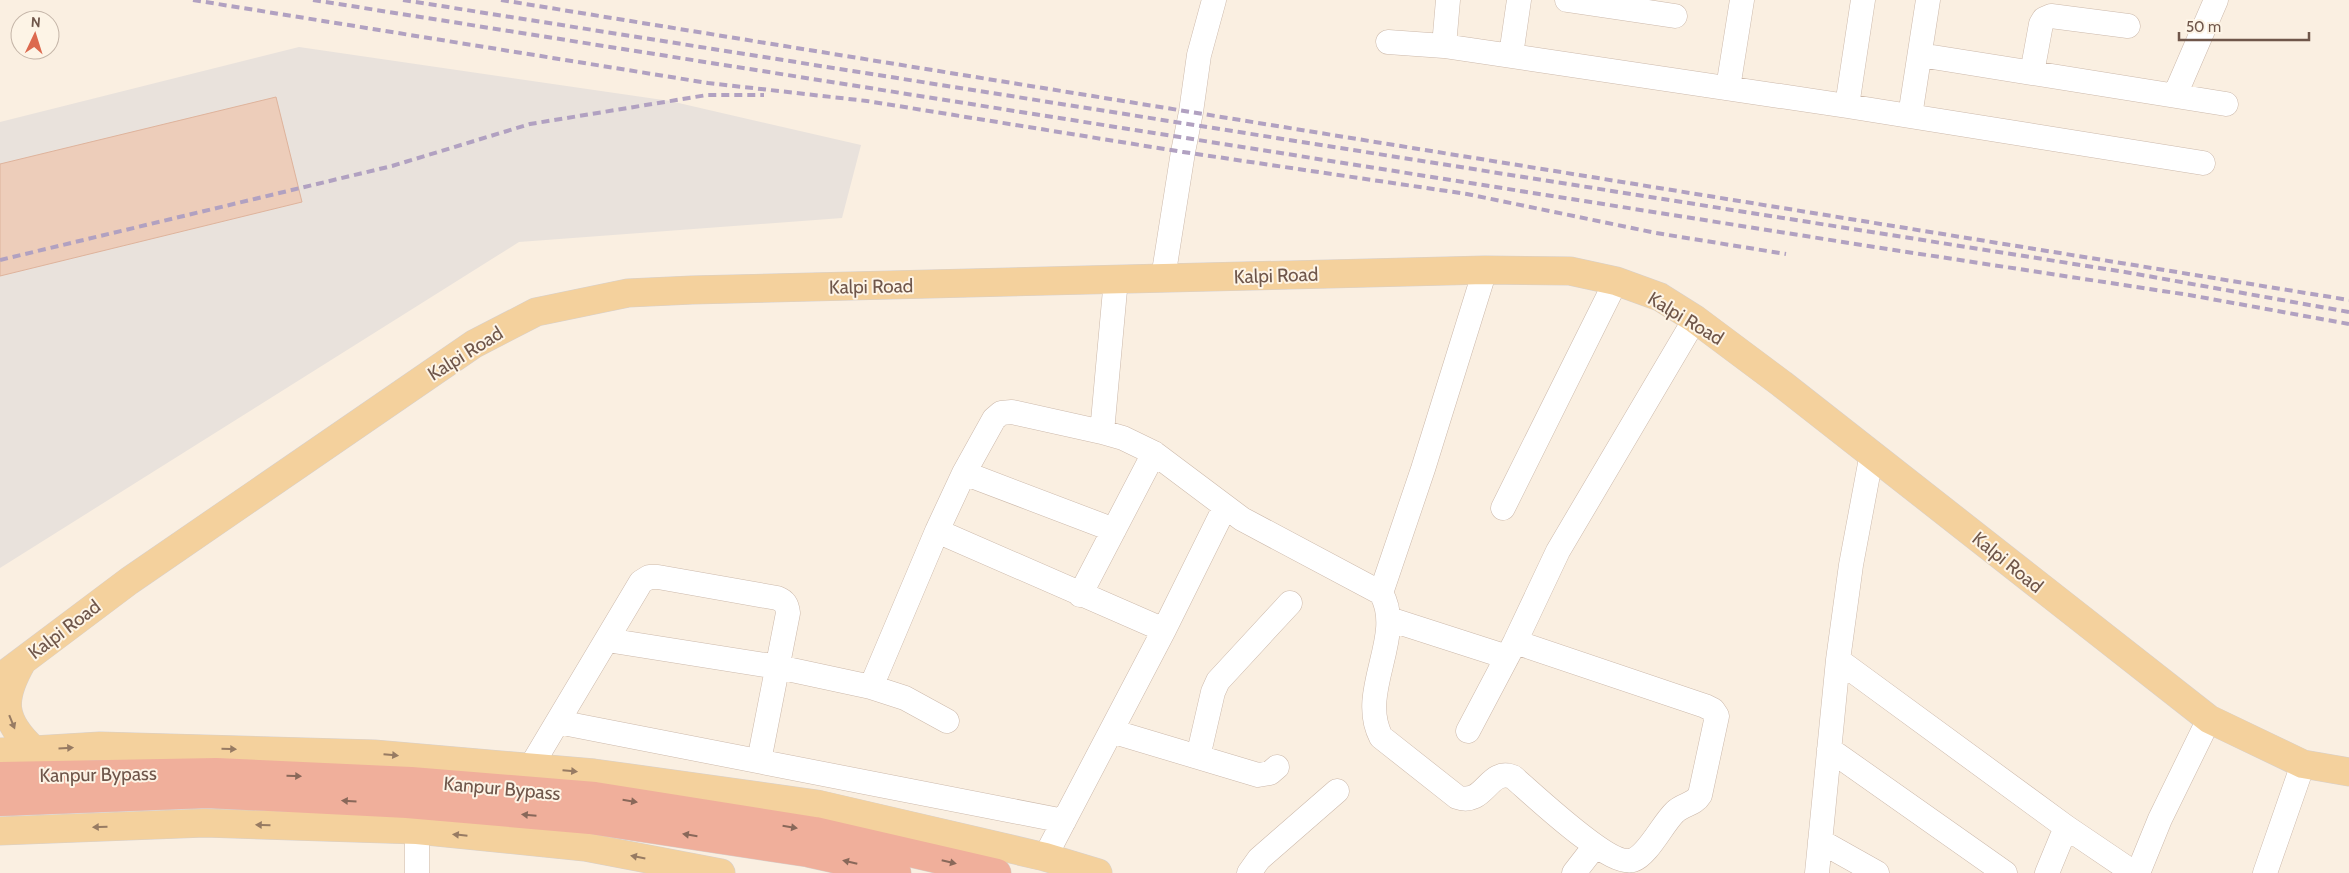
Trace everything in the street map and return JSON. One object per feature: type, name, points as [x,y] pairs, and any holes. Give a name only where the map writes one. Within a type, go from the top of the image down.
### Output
[{"type":"highway","name":"Kanpur Bypass","points":[[0,776],[216,772],[411,780],[596,796],[815,831],[997,873]]},
{"type":"highway","name":"Kanpur Bypass","points":[[0,802],[207,794],[407,804],[590,820],[808,853],[897,873]]},
{"type":"main road","name":"Kalpi Road","points":[[0,678],[12,660],[474,344],[536,312],[628,293],[1485,270],[1570,271],[1616,281],[1660,297],[1695,319],[1872,453],[2209,720],[2303,764],[2349,772]]},
{"type":"main road","points":[[12,660],[7,704],[10,723],[33,750]]},
{"type":"main road","points":[[0,752],[100,746],[365,754],[594,773],[817,804],[1045,857],[1098,873]]},
{"type":"main road","points":[[0,831],[204,823],[417,830],[585,847],[721,873]]},
{"type":"street","points":[[1163,278],[1199,55],[1214,0]]},
{"type":"street","points":[[1444,46],[1448,0]]},
{"type":"street","points":[[1511,55],[1519,0]]},
{"type":"street","points":[[1567,0],[1616,4],[1675,16]]},
{"type":"street","points":[[1728,88],[1742,0]]},
{"type":"street","points":[[1847,106],[1863,0]]},
{"type":"street","points":[[1910,116],[1928,0]]},
{"type":"street","points":[[2175,95],[2216,0]]},
{"type":"street","points":[[2032,73],[2041,24],[2044,19],[2052,16],[2128,26]]},
{"type":"street","points":[[1388,42],[1444,46],[1511,55],[2203,163]]},
{"type":"street","points":[[1920,55],[2226,104]]},
{"type":"street","points":[[1380,593],[1422,469],[1485,270]]},
{"type":"street","points":[[1102,432],[1116,280]]},
{"type":"street","points":[[1503,508],[1616,281]]},
{"type":"street","points":[[1468,731],[1511,650],[1558,551],[1695,319]]},
{"type":"street","points":[[871,687],[937,531],[964,473],[994,419],[1001,412],[1012,412],[1123,438],[1154,453],[1225,507],[1260,530],[1380,593],[1387,604],[1389,619],[1374,703],[1376,727],[1381,737],[1456,797],[1463,799],[1475,798],[1500,775],[1513,777],[1595,846],[1614,858],[1624,861],[1639,857],[1675,812],[1696,801],[1703,787],[1717,716],[1713,710],[1705,706],[1511,650],[1389,619]]},
{"type":"street","points":[[1080,595],[1154,453]]},
{"type":"street","points":[[1817,873],[1838,660],[1851,564],[1872,453]]},
{"type":"street","points":[[964,473],[1114,530]]},
{"type":"street","points":[[1045,857],[1164,630],[1225,507]]},
{"type":"street","points":[[937,531],[1164,630]]},
{"type":"street","points":[[530,768],[641,582],[649,577],[658,577],[784,601],[788,614],[759,762]]},
{"type":"street","points":[[1198,757],[1213,692],[1218,682],[1290,604]]},
{"type":"street","points":[[607,640],[778,667],[871,687],[905,698],[947,721]]},
{"type":"street","points":[[1838,660],[2066,827],[2134,873]]},
{"type":"street","points":[[2138,873],[2160,819],[2209,720]]},
{"type":"street","points":[[558,722],[1064,821]]},
{"type":"street","points":[[1111,731],[1258,774],[1270,773],[1277,767]]},
{"type":"street","points":[[1829,749],[2005,873]]},
{"type":"street","points":[[2265,873],[2303,764]]},
{"type":"street","points":[[1249,873],[1265,854],[1337,791]]},
{"type":"street","points":[[2047,873],[2066,827]]},
{"type":"street","points":[[417,830],[417,873]]},
{"type":"street","points":[[1820,841],[1877,873]]},
{"type":"street","points":[[1574,873],[1595,846]]},
{"type":"shaded area","points":[[299,47],[670,101],[861,145],[842,218],[519,242],[0,568],[0,122]]},
{"type":"building","points":[[276,97],[302,202],[0,276],[0,164]]},
{"type":"railway","points":[[193,0],[708,83],[867,101],[1183,152],[1467,194],[1656,233],[1786,254]]},
{"type":"railway","points":[[313,0],[2189,295],[2349,324]]},
{"type":"railway","points":[[403,0],[2125,272],[2349,312]]},
{"type":"railway","points":[[501,0],[2349,300]]},
{"type":"railway","points":[[0,260],[392,166],[530,124],[707,95],[764,95]]}]
